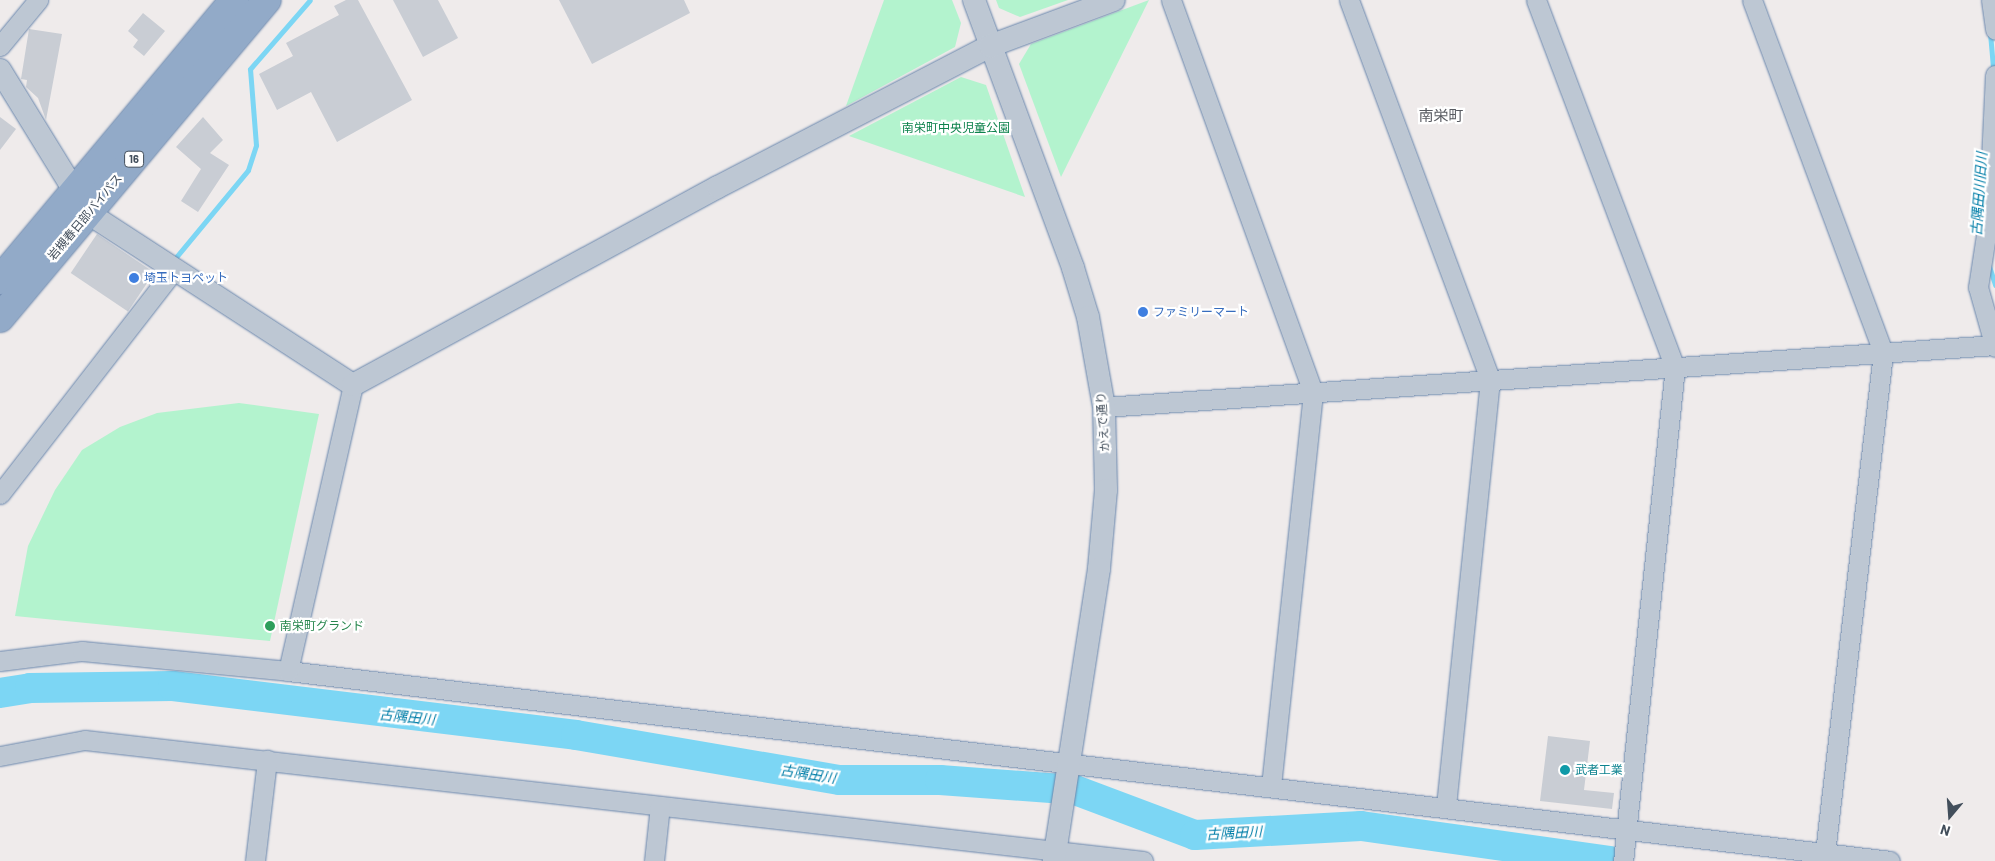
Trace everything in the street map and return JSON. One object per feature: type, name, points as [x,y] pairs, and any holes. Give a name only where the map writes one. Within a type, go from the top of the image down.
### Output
[{"type":"highway","name":"岩槻春日部バイパス","points":[[0,318],[81,203],[234,0]]},
{"type":"highway","name":"岩槻春日部バイパス","points":[[0,280],[81,203],[267,0]]},
{"type":"street","points":[[0,46],[38,0]]},
{"type":"street","name":"かえで通り","points":[[974,0],[1073,268],[1090,326],[1104,407],[1106,490],[1100,560],[1066,768],[1055,851]]},
{"type":"street","points":[[288,671],[353,385],[718,187],[990,46],[1114,0]]},
{"type":"street","points":[[1171,0],[1313,393],[1271,785]]},
{"type":"street","points":[[1349,0],[1490,380],[1446,806]]},
{"type":"street","points":[[1536,0],[1675,367],[1625,845]]},
{"type":"street","points":[[1752,0],[1883,353],[1825,853]]},
{"type":"street","points":[[1990,0],[1995,30]]},
{"type":"street","points":[[0,70],[81,203],[174,270],[353,385]]},
{"type":"street","points":[[1104,407],[1995,346],[1978,287],[1988,222],[1995,75]]},
{"type":"street","points":[[0,494],[174,270]]},
{"type":"street","points":[[0,661],[82,651],[288,671],[1066,768],[1271,785],[1446,806],[1625,845],[1825,853],[1890,861]]},
{"type":"street","points":[[0,756],[85,740],[1142,861]]},
{"type":"street","points":[[255,861],[267,760]]},
{"type":"street","points":[[654,861],[660,806]]},
{"type":"green space","points":[[884,0],[952,0],[961,23],[955,47],[846,106]]},
{"type":"green space","points":[[996,0],[1068,0],[1020,17],[999,8]]},
{"type":"green space","points":[[1149,0],[1061,177],[1019,64],[1031,44]]},
{"type":"green space","name":"南栄町中央児童公園","points":[[961,77],[986,85],[1025,197],[849,136]]},
{"type":"green space","points":[[239,403],[319,414],[270,641],[15,616],[28,546],[55,490],[82,450],[120,427],[157,413]]},
{"type":"building","points":[[346,0],[358,0],[412,100],[337,142],[311,92],[277,110],[259,74],[293,56],[286,43],[339,15],[334,6]]},
{"type":"building","points":[[393,0],[438,0],[458,38],[423,57]]},
{"type":"building","points":[[559,0],[684,0],[690,13],[592,64]]},
{"type":"building","points":[[143,13],[165,31],[144,56],[133,47],[138,40],[128,31]]},
{"type":"building","points":[[29,29],[62,34],[46,120],[38,98],[26,87],[27,80],[21,79]]},
{"type":"building","points":[[0,117],[16,129],[0,150]]},
{"type":"building","points":[[203,117],[223,140],[210,153],[229,165],[198,212],[181,201],[201,169],[176,147]]},
{"type":"building","points":[[97,234],[154,273],[128,312],[71,273]]},
{"type":"building","name":"武者工業","points":[[1548,736],[1590,741],[1584,790],[1614,793],[1612,809],[1540,801]]},
{"type":"waterway","points":[[172,262],[248,170],[256,145],[250,69],[310,0]]},
{"type":"waterway","name":"古隅田川旧川","points":[[1990,33],[1993,71]]},
{"type":"waterway","name":"古隅田川旧川","points":[[1989,266],[1995,285]]},
{"type":"waterway","name":"古隅田川","points":[[0,693],[30,688],[173,686],[576,735],[839,780],[940,780],[1075,790],[1195,835],[1361,826],[1611,861]]},
{"type":"place","name":"埼玉トヨペット","points":[[134,278]]},
{"type":"place","name":"ファミリーマート","points":[[1143,312]]},
{"type":"place","name":"南栄町グランド","points":[[270,626]]},
{"type":"place","name":"武者工業","points":[[1565,770]]},
{"type":"district","name":"南栄町","points":[[1441,116]]}]
